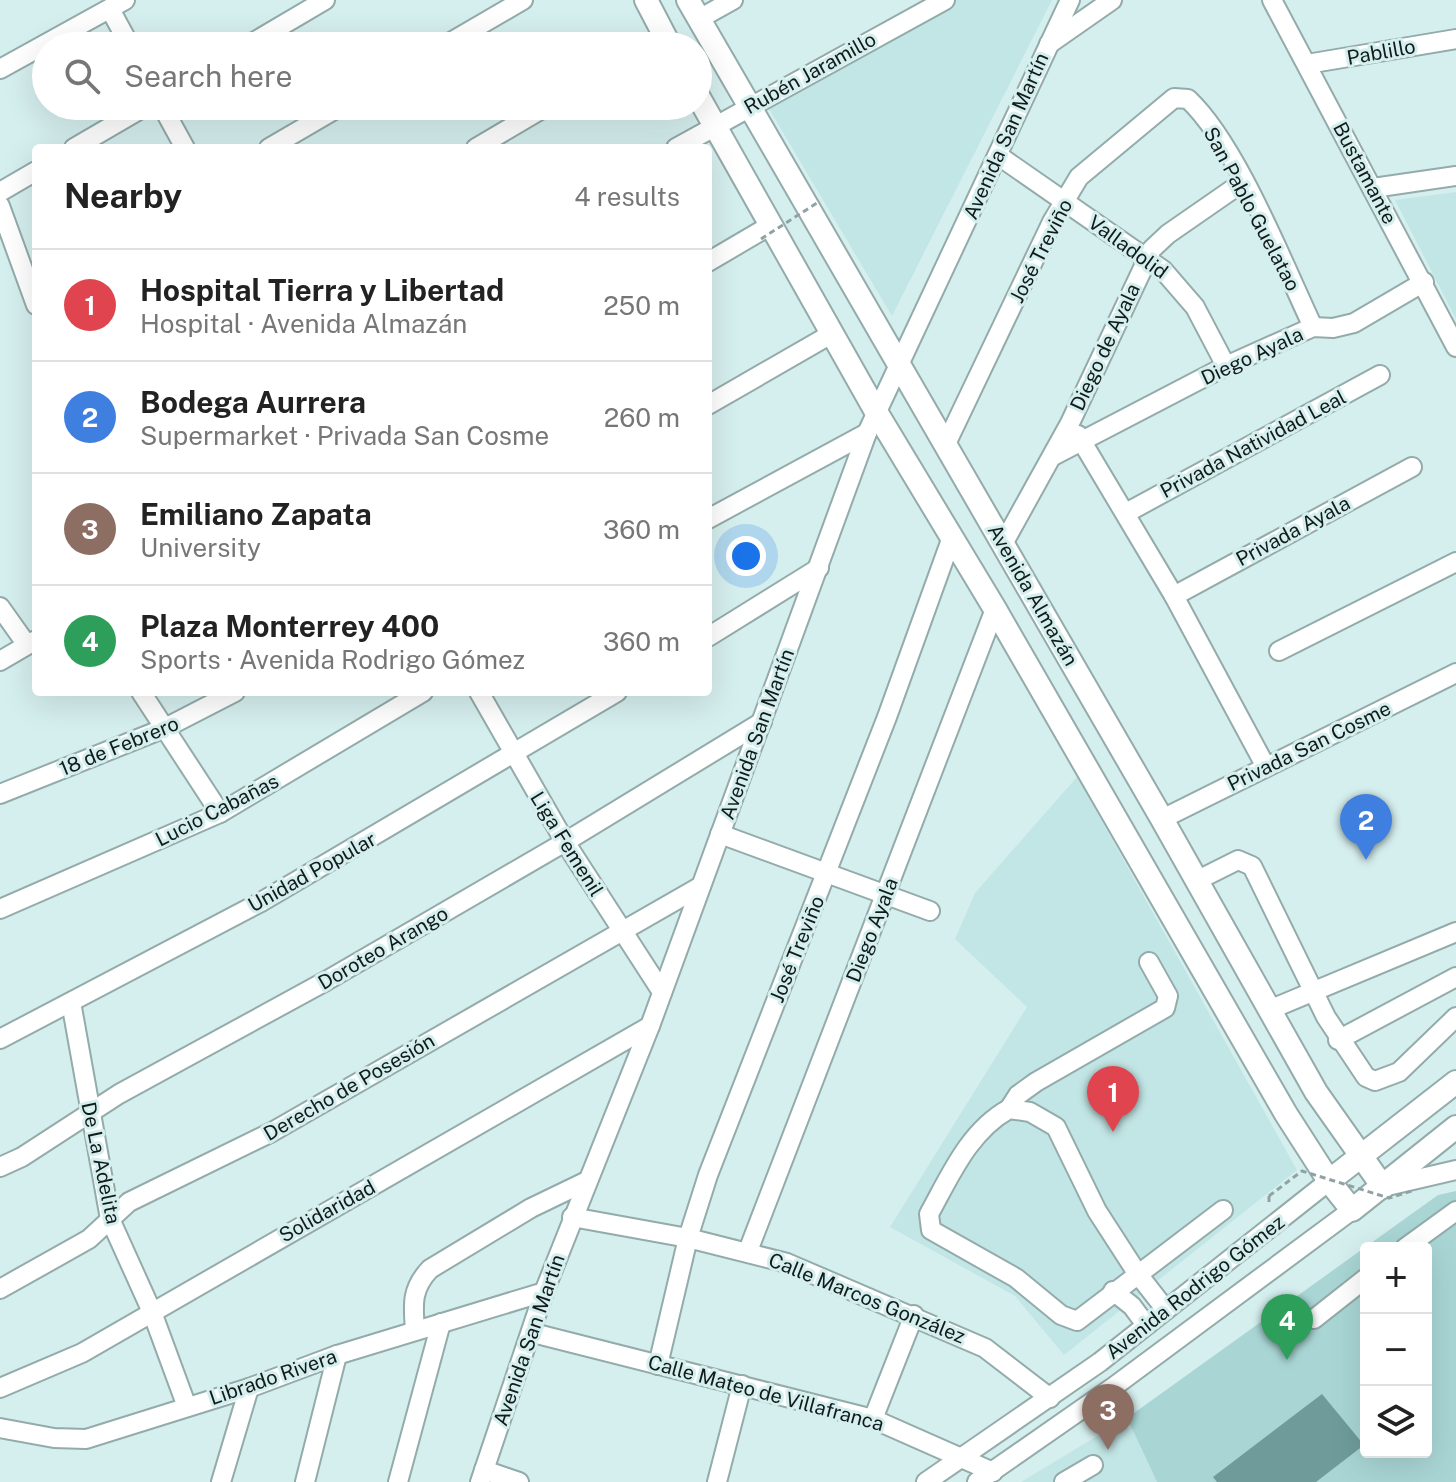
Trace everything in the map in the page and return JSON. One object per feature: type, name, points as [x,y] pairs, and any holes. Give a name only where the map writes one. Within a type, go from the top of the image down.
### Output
[{"type":"main road","points":[[646,0],[657,32]]},
{"type":"main road","name":"Avenida Almazán","points":[[694,9],[707,32]]},
{"type":"main road","name":"Avenida Almazán","points":[[712,40],[1269,1010],[1359,1158],[1383,1187]]},
{"type":"main road","name":"Avenida Almazán","points":[[712,120],[766,232],[833,333],[873,424],[952,537],[1278,1100],[1329,1181],[1352,1210]]},
{"type":"main road","name":"Avenida Rodrigo Gómez","points":[[1329,1181],[1456,1082]]},
{"type":"main road","name":"Avenida Rodrigo Gómez","points":[[1352,1210],[1456,1127]]},
{"type":"street","points":[[271,32],[325,0]]},
{"type":"street","points":[[468,32],[523,0]]},
{"type":"street","points":[[694,9],[733,0]]},
{"type":"street","name":"Rubén Jaramillo","points":[[683,144],[945,0]]},
{"type":"street","name":"Avenida San Martín","points":[[482,1476],[533,1333],[544,1292],[650,1026],[873,424],[1070,0]]},
{"type":"street","points":[[1047,46],[1112,0]]},
{"type":"street","name":"Bustamante","points":[[1272,0],[1456,347]]},
{"type":"street","points":[[67,32],[118,4],[126,32]]},
{"type":"street","name":"Pablillo","points":[[1307,64],[1456,39]]},
{"type":"street","points":[[0,69],[32,51]]},
{"type":"street","name":"San Pablo Guelatao","points":[[1184,97],[1198,108],[1243,182],[1313,327]]},
{"type":"street","name":"José Treviño","points":[[945,446],[1079,177],[1163,103],[1184,97]]},
{"type":"street","points":[[81,144],[122,120]]},
{"type":"street","points":[[170,120],[183,144]]},
{"type":"street","points":[[276,144],[317,120]]},
{"type":"street","points":[[483,144],[523,120]]},
{"type":"street","name":"Valladolid","points":[[999,156],[1163,270],[1195,307],[1226,366]]},
{"type":"street","points":[[0,192],[32,173]]},
{"type":"street","points":[[1373,188],[1456,176]]},
{"type":"street","name":"Diego de Ayala","points":[[1003,544],[1070,423],[1145,260],[1168,234],[1243,182]]},
{"type":"street","points":[[0,206],[32,281]]},
{"type":"street","points":[[712,260],[766,232]]},
{"type":"street","name":"Diego Ayala","points":[[1053,456],[1084,443],[1226,366],[1313,327],[1333,328],[1354,323],[1424,282]]},
{"type":"street","points":[[712,403],[833,333]]},
{"type":"street","name":"Privada Natividad Leal","points":[[1126,513],[1380,375]]},
{"type":"street","points":[[1070,423],[1174,596],[1266,767]]},
{"type":"street","points":[[712,517],[873,424]]},
{"type":"street","name":"Privada Ayala","points":[[1174,596],[1412,467]]},
{"type":"street","name":"José Treviño","points":[[658,1365],[688,1238],[714,1160],[827,873],[952,537]]},
{"type":"street","points":[[1279,651],[1456,562]]},
{"type":"street","points":[[712,635],[819,568]]},
{"type":"street","points":[[0,607],[31,642],[0,661]]},
{"type":"street","name":"Diego Ayala","points":[[748,1251],[995,609]]},
{"type":"street","name":"Privada San Cosme","points":[[1162,819],[1456,673]]},
{"type":"street","points":[[144,696],[220,813]]},
{"type":"street","name":"18 de Febrero","points":[[0,794],[165,728],[227,696]]},
{"type":"street","name":"Lucio Cabañas","points":[[0,909],[220,813],[416,696]]},
{"type":"street","name":"Liga Femenil","points":[[481,696],[565,842],[662,992]]},
{"type":"street","name":"Unidad Popular","points":[[0,1039],[274,894],[610,696]]},
{"type":"street","name":"Doroteo Arango","points":[[0,1167],[90,1112],[565,842],[762,722]]},
{"type":"street","points":[[720,834],[930,911]]},
{"type":"street","points":[[1196,881],[1238,860],[1252,866],[1338,1040],[1357,1068],[1375,1081],[1399,1072],[1453,1028]]},
{"type":"street","name":"Derecho de Posesión","points":[[0,1289],[89,1239],[129,1202],[272,1132],[621,929],[701,886]]},
{"type":"street","points":[[1269,1010],[1456,932]]},
{"type":"street","points":[[1149,962],[1168,996],[1165,1008],[1036,1082],[1018,1095],[1009,1109],[991,1119],[977,1133],[929,1214],[931,1230],[1016,1278],[1068,1319],[1077,1321],[1223,1210]]},
{"type":"street","points":[[1338,1040],[1456,977]]},
{"type":"street","name":"De La Adelita","points":[[71,1002],[110,1219],[152,1312],[187,1407]]},
{"type":"street","name":"Solidaridad","points":[[0,1388],[82,1353],[650,1026]]},
{"type":"street","points":[[1009,1109],[1030,1112],[1056,1127],[1097,1211],[1137,1273],[1166,1310]]},
{"type":"street","points":[[1383,1187],[1456,1170]]},
{"type":"street","points":[[415,1330],[413,1297],[418,1282],[430,1269],[531,1208],[587,1181]]},
{"type":"street","name":"Avenida Rodrigo Gómez","points":[[926,1482],[1050,1398],[1329,1181]]},
{"type":"street","name":"Avenida Rodrigo Gómez","points":[[985,1477],[1352,1210]]},
{"type":"street","points":[[1413,1242],[1456,1211]]},
{"type":"street","name":"Calle Marcos González","points":[[572,1217],[748,1251],[831,1279],[985,1348],[1050,1398]]},
{"type":"street","points":[[1314,1319],[1360,1283]]},
{"type":"street","points":[[1113,1291],[1132,1306],[1146,1325]]},
{"type":"street","name":"Librado Rivera","points":[[0,1428],[86,1439],[249,1388],[337,1355],[544,1292]]},
{"type":"street","points":[[873,1419],[914,1315]]},
{"type":"street","points":[[398,1482],[441,1323]]},
{"type":"street","name":"Calle Mateo de Villafranca","points":[[533,1333],[873,1419],[965,1458],[985,1477]]},
{"type":"street","points":[[305,1482],[337,1355]]},
{"type":"street","points":[[717,1482],[742,1385]]},
{"type":"street","points":[[221,1482],[249,1388]]},
{"type":"street","points":[[1064,1482],[1093,1465]]},
{"type":"street","points":[[482,1476],[519,1482]]},
{"type":"path","points":[[766,232],[820,201]]},
{"type":"path","points":[[1269,1196],[1302,1171],[1389,1198],[1415,1190]]},
{"type":"shaded area","points":[[957,0],[1052,0],[892,316],[769,109]]},
{"type":"shaded area","points":[[1456,192],[1456,319],[1395,200]]},
{"type":"shaded area","points":[[1077,777],[1297,1170],[1064,1355],[1015,1296],[890,1227],[1027,1007],[955,939],[975,893]]},
{"type":"shaded area","points":[[1456,1191],[1456,1482],[1157,1482],[1127,1418],[1360,1251],[1360,1458],[1432,1458],[1432,1242],[1372,1242],[1438,1195]]},
{"type":"shaded area","points":[[1322,1394],[1360,1440],[1360,1448],[1316,1482],[1217,1482],[1213,1477]]},
{"type":"shaded area","points":[[1127,1418],[1157,1482],[1021,1482]]},
{"type":"place","name":"Bodega Aurrera","points":[[1366,860]]},
{"type":"place","name":"Hospital Tierra y Libertad","points":[[1113,1132]]},
{"type":"place","name":"Plaza Monterrey 400","points":[[1287,1360]]},
{"type":"place","name":"Emiliano Zapata","points":[[1108,1450]]}]
